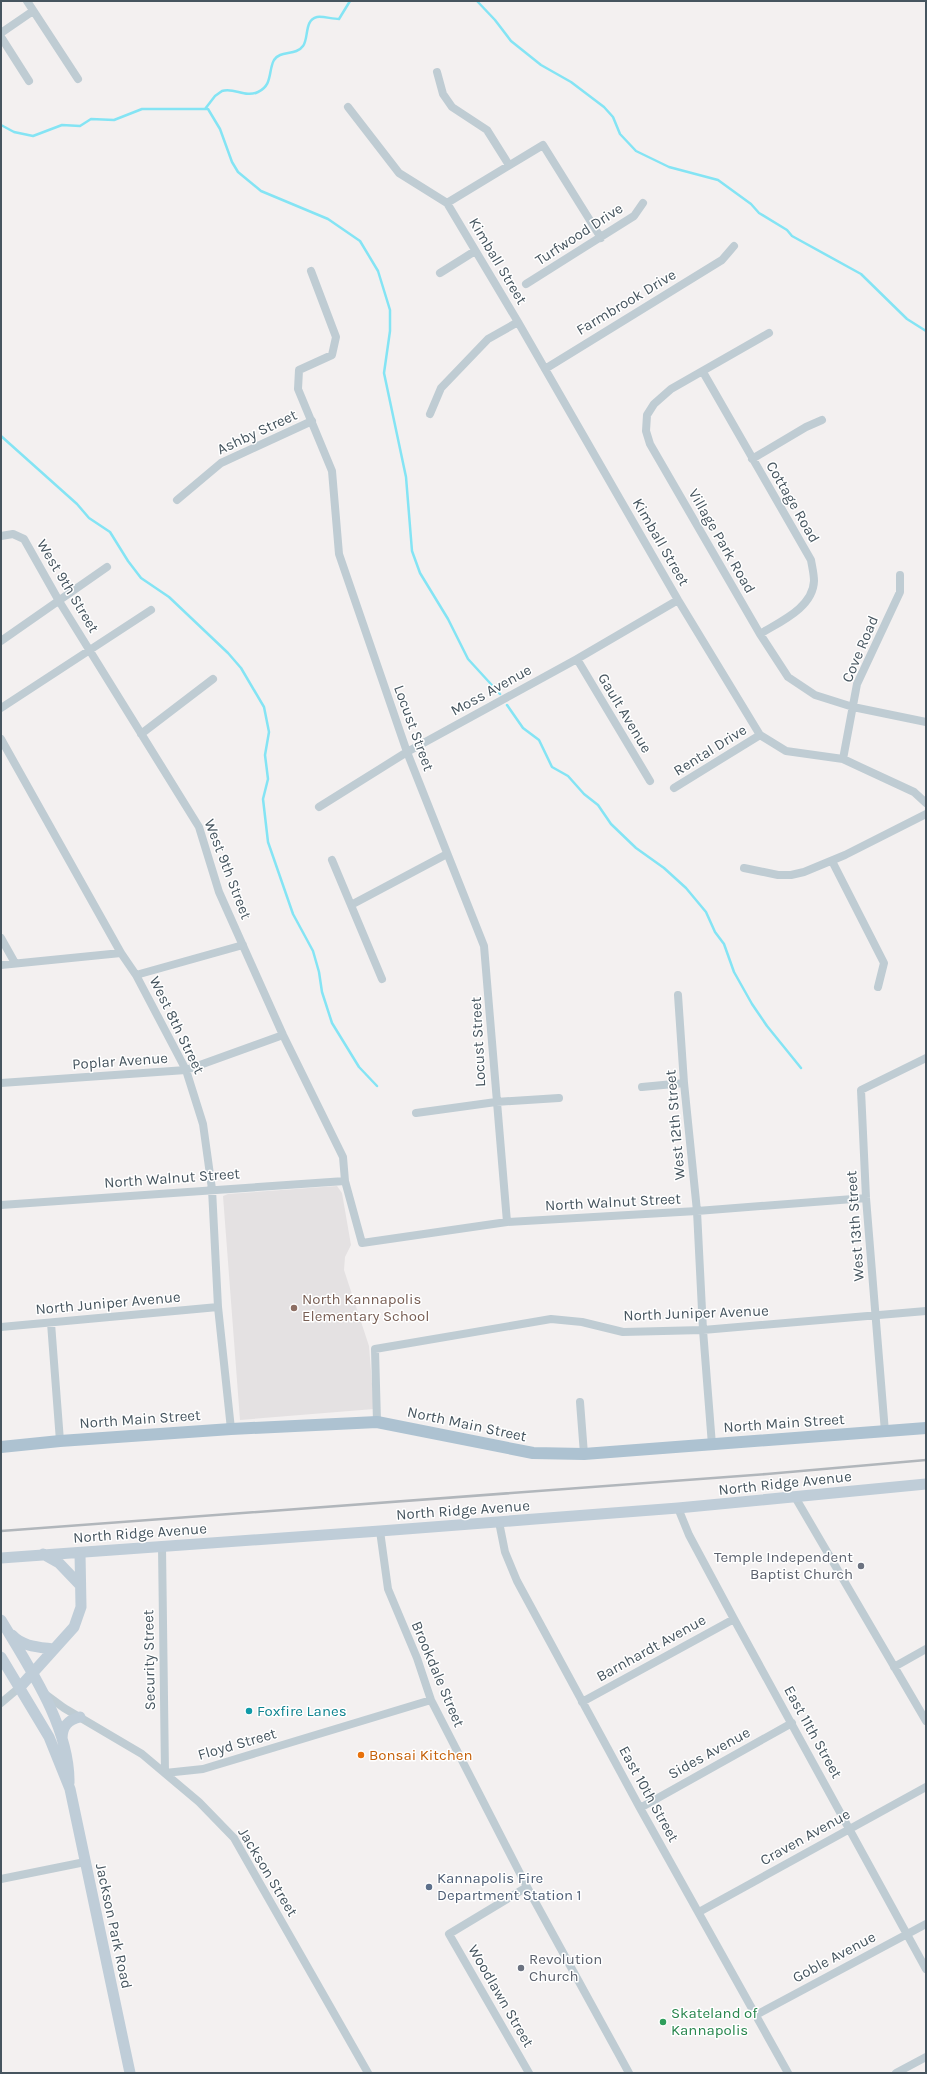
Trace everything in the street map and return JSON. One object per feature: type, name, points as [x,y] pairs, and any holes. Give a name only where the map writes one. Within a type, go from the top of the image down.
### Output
[{"type":"main road","name":"North Main Street","points":[[1,1447],[230,1428],[377,1422],[533,1454],[584,1454],[926,1428]]},
{"type":"street","points":[[27,1],[78,79]]},
{"type":"street","points":[[1,33],[33,11]]},
{"type":"street","points":[[1,37],[29,81]]},
{"type":"street","points":[[437,72],[443,94],[452,107],[487,130],[509,165]]},
{"type":"street","points":[[348,106],[399,173],[447,203],[543,145],[600,238]]},
{"type":"street","name":"Kimball Street","points":[[447,203],[518,322],[678,600],[760,735],[786,751],[843,759],[914,792],[926,804]]},
{"type":"street","name":"Turfwood Drive","points":[[526,284],[634,216],[643,203]]},
{"type":"street","name":"Farmbrook Drive","points":[[545,369],[722,260],[734,246]]},
{"type":"street","points":[[440,273],[475,252]]},
{"type":"street","name":"Locust Street","points":[[311,271],[336,337],[332,355],[299,370],[298,389],[332,471],[339,554],[407,752],[484,946],[506,1222]]},
{"type":"street","points":[[430,414],[441,388],[488,339],[518,322]]},
{"type":"street","name":"Village Park Road","points":[[769,333],[671,389],[654,404],[647,415],[646,431],[650,444],[760,634],[788,677],[815,695],[853,707],[926,722]]},
{"type":"street","name":"Cottage Road","points":[[703,372],[811,560],[814,582],[808,599],[800,608],[760,634]]},
{"type":"street","points":[[752,459],[806,427],[822,420]]},
{"type":"street","name":"Ashby Street","points":[[177,500],[221,463],[312,421]]},
{"type":"street","name":"West 9th Street","points":[[1,536],[13,534],[24,539],[59,601],[199,828],[220,892],[243,945],[283,1034],[343,1157],[345,1180],[362,1243]]},
{"type":"street","points":[[1,641],[107,567]]},
{"type":"street","name":"Cove Road","points":[[843,759],[857,684],[900,592],[900,575]]},
{"type":"street","name":"Moss Avenue","points":[[319,807],[407,752],[577,659],[678,600]]},
{"type":"street","points":[[1,708],[150,610]]},
{"type":"street","name":"Gault Avenue","points":[[577,659],[650,781]]},
{"type":"street","points":[[141,734],[213,679]]},
{"type":"street","name":"Rental Drive","points":[[674,788],[760,735]]},
{"type":"street","name":"West 8th Street","points":[[1,739],[121,953],[136,975],[186,1070],[203,1124],[212,1189],[218,1307],[230,1428]]},
{"type":"street","points":[[744,868],[791,875],[832,861],[926,814]]},
{"type":"street","points":[[351,905],[447,854]]},
{"type":"street","points":[[332,860],[382,979]]},
{"type":"street","points":[[832,861],[884,963],[878,987]]},
{"type":"street","points":[[1,938],[16,963]]},
{"type":"street","points":[[136,975],[243,945]]},
{"type":"street","points":[[1,965],[121,953]]},
{"type":"street","name":"West 12th Street","points":[[678,995],[684,1083],[697,1211],[703,1330],[712,1445]]},
{"type":"street","name":"Poplar Avenue","points":[[1,1083],[186,1070],[283,1034]]},
{"type":"street","name":"West 13th Street","points":[[885,1432],[866,1198],[861,1090],[926,1058]]},
{"type":"street","points":[[642,1087],[684,1083]]},
{"type":"street","points":[[416,1113],[496,1102],[559,1098]]},
{"type":"street","name":"North Walnut Street","points":[[1,1205],[345,1180]]},
{"type":"street","name":"North Walnut Street","points":[[362,1243],[506,1222],[697,1211],[866,1198]]},
{"type":"street","name":"North Juniper Avenue","points":[[1,1327],[218,1307]]},
{"type":"street","name":"North Juniper Avenue","points":[[377,1422],[375,1349],[551,1319],[582,1322],[624,1332],[703,1330],[926,1310]]},
{"type":"street","points":[[51,1323],[60,1441]]},
{"type":"street","points":[[580,1402],[584,1454]]},
{"type":"street","name":"North Ridge Avenue","points":[[1,1558],[678,1508],[926,1484]]},
{"type":"street","points":[[795,1497],[926,1721]]},
{"type":"street","name":"East 11th Street","points":[[678,1508],[689,1535],[734,1619],[926,1969]]},
{"type":"street","name":"East 10th Street","points":[[499,1522],[505,1552],[517,1581],[640,1808],[788,2073]]},
{"type":"street","name":"Brookdale Street","points":[[380,1531],[388,1589],[417,1658],[431,1700],[527,1887],[629,2073]]},
{"type":"street","name":"Security Street","points":[[162,1547],[165,1773]]},
{"type":"street","points":[[1,1703],[20,1687],[74,1627],[80,1608],[80,1553]]},
{"type":"street","points":[[43,1554],[59,1563],[80,1585]]},
{"type":"street","name":"Barnhardt Avenue","points":[[582,1702],[734,1619]]},
{"type":"street","points":[[4,1624],[18,1641],[32,1646],[54,1649]]},
{"type":"street","name":"Jackson Park Road","points":[[4,1624],[50,1708],[69,1766],[69,1786]]},
{"type":"street","points":[[894,1667],[926,1649]]},
{"type":"street","name":"Jackson Park Road","points":[[1,1657],[49,1737],[69,1786],[130,2073]]},
{"type":"street","name":"Jackson Street","points":[[39,1686],[51,1699],[142,1754],[199,1802],[234,1838],[368,2073]]},
{"type":"street","name":"Floyd Street","points":[[165,1773],[203,1770],[431,1700]]},
{"type":"street","points":[[62,1742],[62,1731],[66,1724],[80,1717]]},
{"type":"street","name":"Sides Avenue","points":[[640,1808],[792,1723]]},
{"type":"street","name":"Craven Avenue","points":[[699,1912],[926,1787]]},
{"type":"street","points":[[1,1879],[85,1862]]},
{"type":"street","name":"Woodlawn Street","points":[[527,1887],[449,1934],[529,2073]]},
{"type":"street","name":"Goble Avenue","points":[[756,2016],[926,1924]]},
{"type":"street","points":[[896,2073],[926,2057]]},
{"type":"shaded area","name":"North Kannapolis Elementary School","points":[[337,1186],[342,1193],[351,1245],[345,1257],[344,1270],[369,1346],[374,1409],[240,1420],[223,1196],[228,1194]]},
{"type":"waterway","points":[[205,109],[215,96],[222,91],[231,90],[253,94],[263,89],[268,82],[274,60],[280,55],[296,51],[303,46],[310,22],[317,17],[339,19],[350,1]]},
{"type":"waterway","points":[[477,1],[495,20],[511,41],[541,65],[571,82],[604,107],[613,117],[620,134],[636,151],[669,167],[718,180],[751,204],[759,213],[787,230],[792,236],[861,274],[907,319],[926,331]]},
{"type":"waterway","points":[[1,125],[14,132],[33,136],[62,125],[80,126],[91,119],[114,120],[142,109],[208,109],[220,129],[232,162],[238,172],[261,191],[328,219],[360,241],[378,271],[390,310],[390,331],[384,373],[406,477],[412,551],[420,573],[448,619],[468,659],[500,694]]},
{"type":"waterway","points":[[1,436],[77,504],[89,518],[110,532],[128,561],[141,578],[169,597],[228,653],[241,668],[264,707],[269,732],[265,755],[268,779],[263,799],[268,842],[293,914],[313,951],[319,972],[322,992],[332,1023],[359,1067],[377,1086]]},
{"type":"waterway","points":[[507,705],[523,728],[539,740],[552,767],[568,776],[584,794],[598,805],[611,824],[636,848],[664,868],[686,888],[706,912],[715,932],[724,944],[734,972],[752,1004],[767,1026],[801,1068]]},
{"type":"railway","points":[[1,1531],[767,1474],[926,1460]]},
{"type":"place","name":"North Kannapolis Elementary School","points":[[294,1308]]},
{"type":"place","name":"Temple Independent Baptist Church","points":[[861,1566]]},
{"type":"place","name":"Foxfire Lanes","points":[[249,1711]]},
{"type":"place","name":"Bonsai Kitchen","points":[[361,1755]]},
{"type":"place","name":"Kannapolis Fire Department Station 1","points":[[429,1887]]},
{"type":"place","name":"Revolution Church","points":[[521,1968]]},
{"type":"place","name":"Skateland of Kannapolis","points":[[663,2022]]}]
